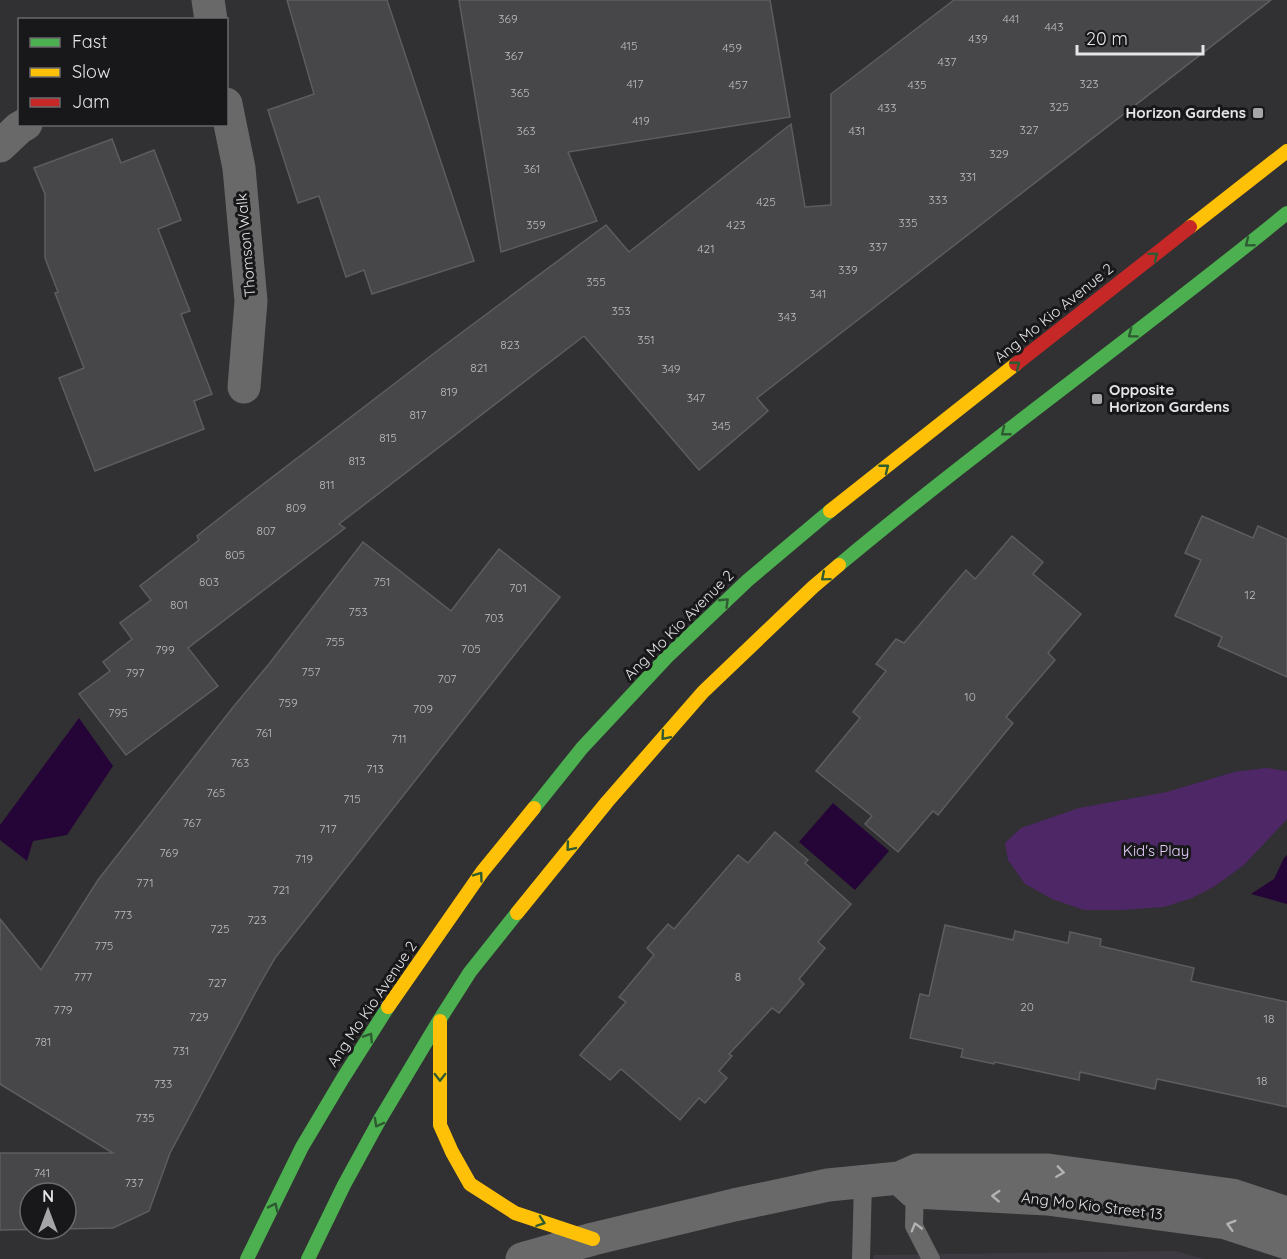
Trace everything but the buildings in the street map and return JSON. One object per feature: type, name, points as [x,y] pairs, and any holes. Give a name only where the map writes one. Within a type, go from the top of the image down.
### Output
[{"type":"main road","name":"Ang Mo Kio Avenue 2","points":[[247,1259],[302,1147],[343,1078],[388,1008],[482,872],[582,748],[659,665],[748,580],[839,504],[1287,151]]},
{"type":"main road","points":[[308,1259],[378,1121],[440,1019],[478,963],[549,872],[703,692],[813,587],[869,540],[1212,274],[1287,213]]},
{"type":"main road","points":[[440,1019],[440,1125],[452,1152],[471,1184],[515,1213],[593,1239]]},
{"type":"street","points":[[208,0],[212,18]]},
{"type":"street","name":"Thomson Walk","points":[[228,114],[239,168],[251,301],[244,387]]},
{"type":"street","points":[[0,146],[22,126]]},
{"type":"street","name":"Ang Mo Kio Street 13","points":[[522,1259],[734,1204],[828,1185],[1048,1170],[1232,1196],[1287,1213]]},
{"type":"street","name":"Ang Mo Kio Street 13","points":[[910,1180],[1226,1223],[1287,1243]]},
{"type":"lane","points":[[910,1180],[914,1226],[931,1259]]},
{"type":"lane","points":[[861,1259],[863,1182]]},
{"type":"shaded area","points":[[79,718],[113,766],[67,835],[33,841],[27,861],[0,840],[0,825]]},
{"type":"shaded area","points":[[833,803],[889,851],[855,890],[799,842]]},
{"type":"shaded area","points":[[1287,855],[1287,904],[1251,894],[1274,879]]},
{"type":"shaded area","points":[[1176,1251],[1204,1259],[873,1259],[874,1255]]},
{"type":"green space","name":"Kid's Play","points":[[1266,768],[1287,771],[1287,819],[1244,865],[1215,886],[1192,898],[1164,907],[1084,910],[1052,899],[1025,884],[1008,860],[1005,843],[1021,828],[1079,808],[1167,792],[1234,772]]},
{"type":"traffic: fast","points":[[839,565],[950,475],[1287,213]]},
{"type":"traffic: fast","points":[[534,808],[582,748],[667,657],[748,580],[830,511]]},
{"type":"traffic: fast","points":[[308,1259],[344,1185],[379,1121],[440,1019],[470,972],[517,913]]},
{"type":"traffic: fast","points":[[247,1259],[302,1147],[388,1007]]},
{"type":"traffic: slow","points":[[1190,227],[1287,151]]},
{"type":"traffic: slow","points":[[830,511],[1016,364]]},
{"type":"traffic: slow","points":[[517,913],[607,802],[703,692],[839,565]]},
{"type":"traffic: slow","points":[[388,1007],[482,872],[534,808]]},
{"type":"traffic: slow","points":[[440,1021],[440,1125],[470,1184],[515,1213],[593,1239]]},
{"type":"traffic: jam","points":[[1016,364],[1190,227]]},
{"type":"place","name":"Horizon Gardens","points":[[1258,113]]},
{"type":"place","name":"Opposite Horizon Gardens","points":[[1097,399]]}]
